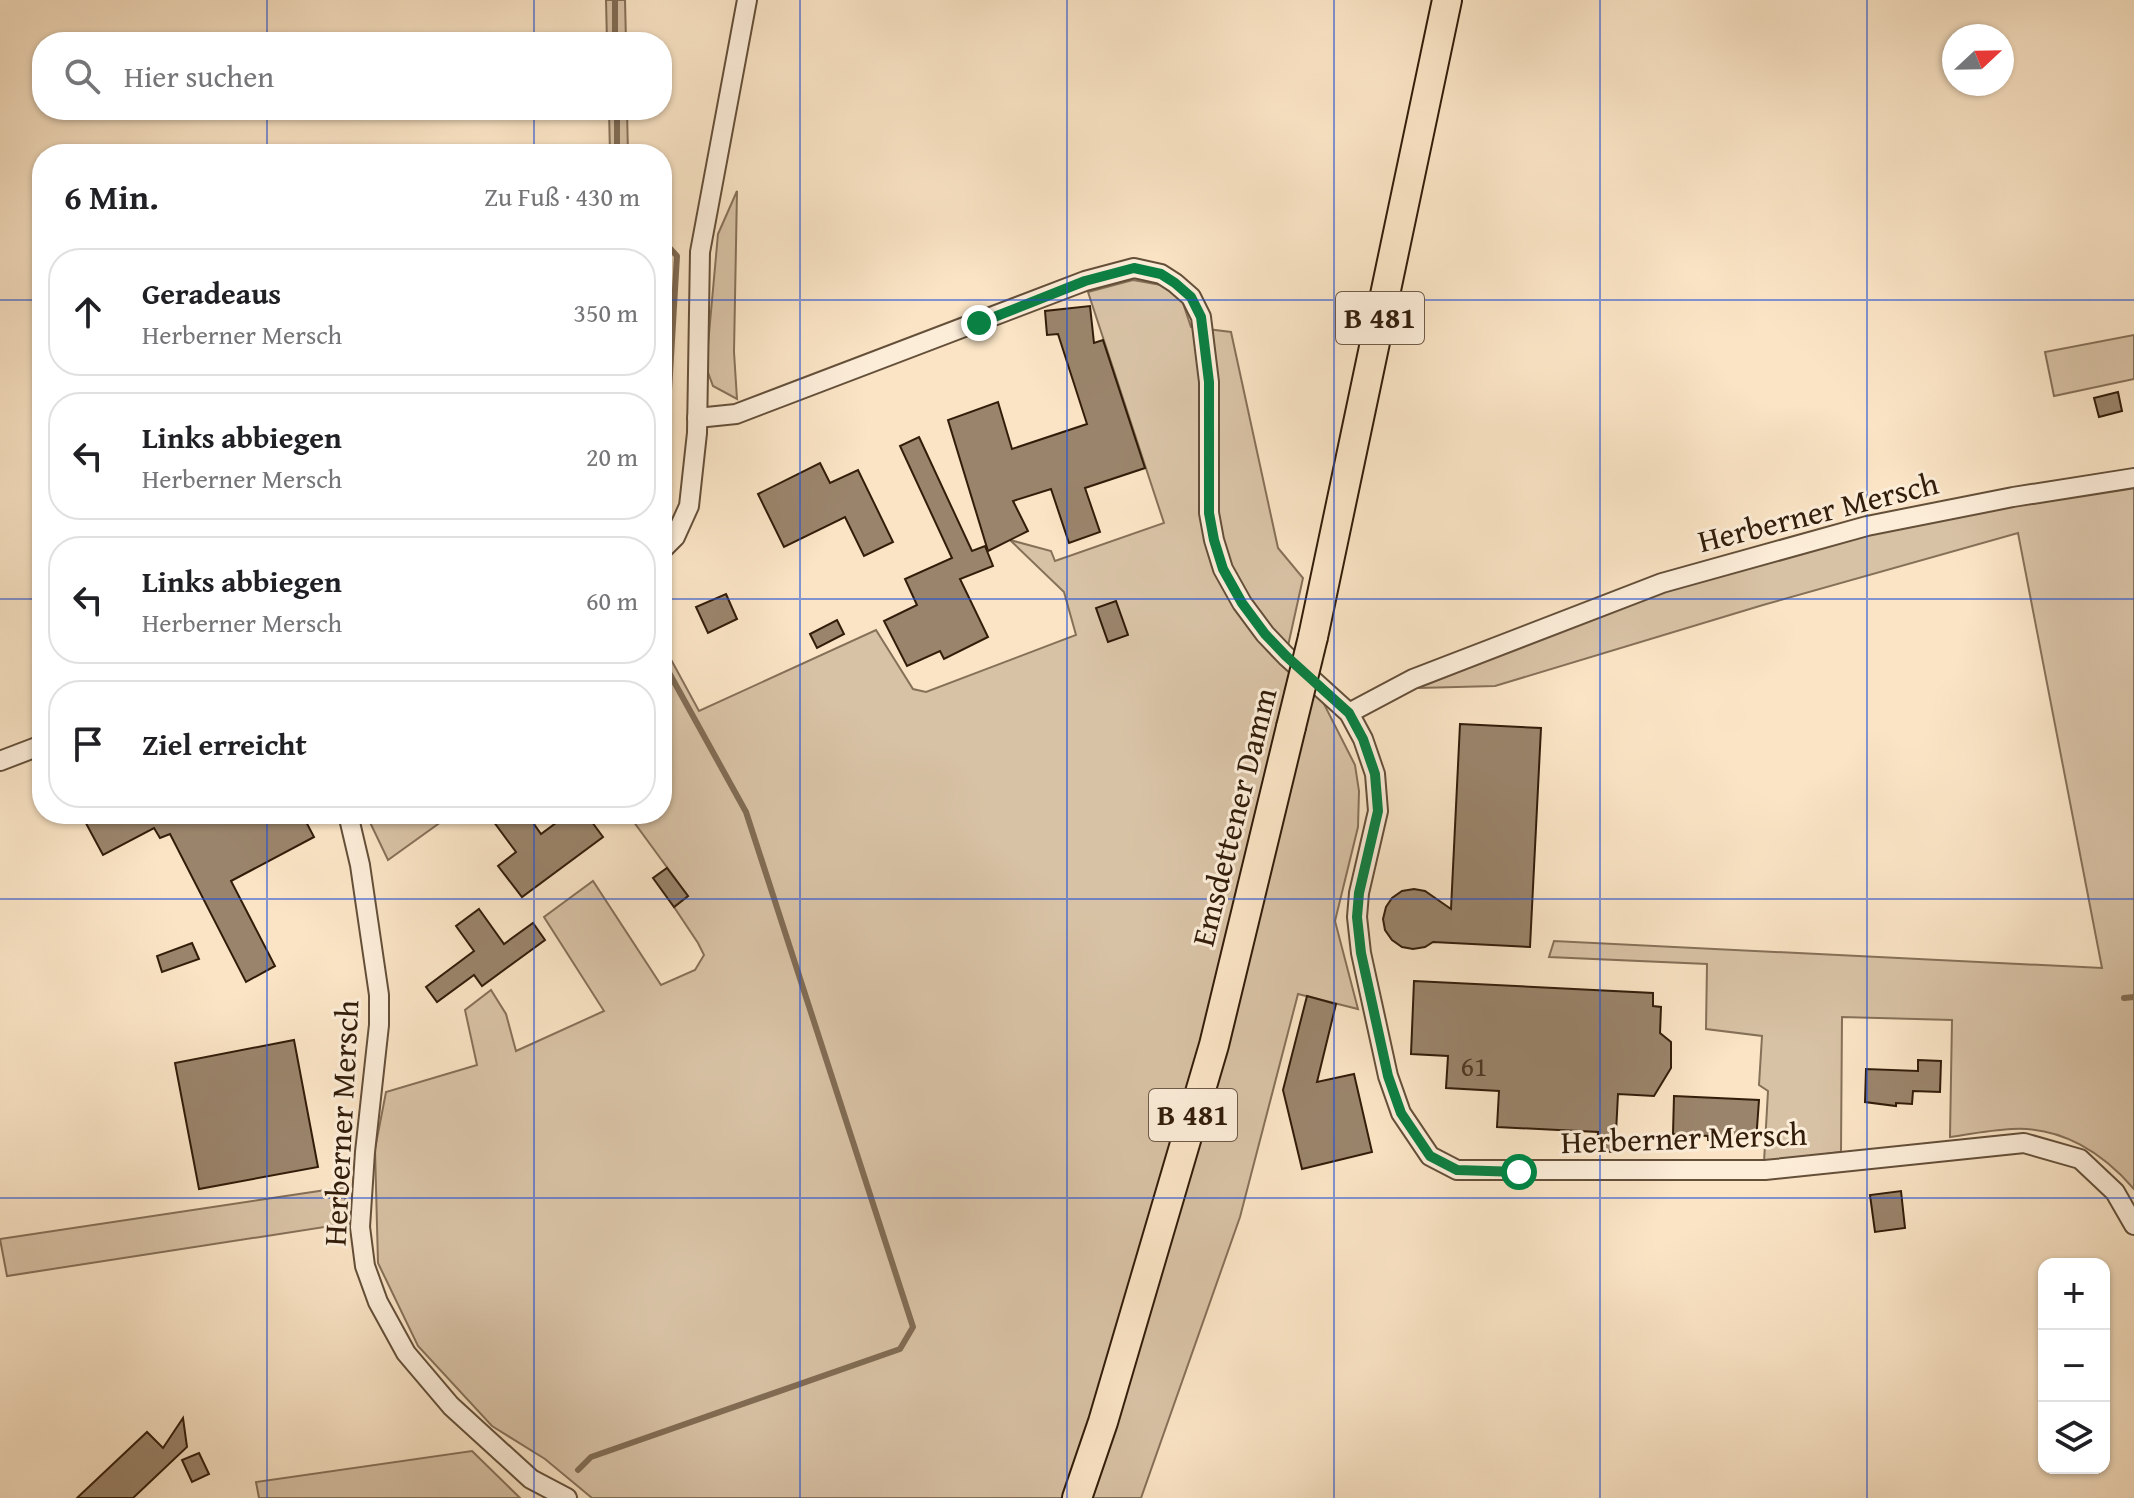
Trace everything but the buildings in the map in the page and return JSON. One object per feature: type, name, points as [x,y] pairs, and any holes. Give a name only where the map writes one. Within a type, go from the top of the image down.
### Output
[{"type":"main road","name":"Emsdettener Damm","points":[[1077,1498],[1103,1422],[1214,1045],[1313,637],[1447,0]]},
{"type":"street","points":[[672,540],[689,506],[694,472],[700,252],[747,0]]},
{"type":"street","name":"Herberner Mersch","points":[[697,418],[736,414],[1085,281],[1134,268],[1161,274],[1191,297],[1201,317],[1209,382],[1209,513],[1223,569],[1242,603],[1265,634],[1349,713],[1363,739],[1375,774],[1378,811],[1359,893],[1357,917],[1361,953],[1388,1076],[1401,1113],[1430,1156],[1457,1170],[1765,1170],[2024,1143],[2080,1159],[2115,1192],[2134,1225]]},
{"type":"street","name":"Herberner Mersch","points":[[1349,713],[1413,679],[1662,583],[1867,526],[2013,497],[2134,478]]},
{"type":"street","points":[[0,761],[32,749]]},
{"type":"street","name":"Herberner Mersch","points":[[350,824],[360,865],[379,995],[379,1025],[360,1227],[365,1266],[378,1302],[406,1353],[451,1406],[531,1479],[567,1498]]},
{"type":"shaded area","points":[[606,0],[625,0],[626,32],[607,32]]},
{"type":"shaded area","points":[[609,120],[627,120],[628,144],[610,144]]},
{"type":"shaded area","points":[[737,191],[734,352],[737,399],[713,386],[706,367],[718,234]]},
{"type":"shaded area","points":[[1133,280],[1161,285],[1182,300],[1191,327],[1231,332],[1278,548],[1303,578],[1284,664],[1321,698],[1355,765],[1359,791],[1358,827],[1335,921],[1358,1009],[1298,994],[1240,1217],[1141,1498],[592,1498],[545,1459],[492,1426],[418,1346],[378,1263],[375,1149],[386,1092],[477,1065],[465,1010],[491,990],[506,1014],[516,1051],[604,1011],[544,917],[593,881],[661,985],[695,970],[704,955],[674,907],[688,896],[635,824],[672,824],[672,661],[699,711],[876,630],[913,689],[926,692],[1076,635],[1064,592],[1010,540],[1051,551],[1055,561],[1164,523],[1088,292]]},
{"type":"shaded area","points":[[2134,335],[2134,379],[2054,396],[2045,352]]},
{"type":"shaded area","points":[[2134,486],[2134,1189],[2095,1153],[2047,1132],[2012,1129],[1950,1137],[1952,1020],[1842,1017],[1841,1152],[1764,1162],[1768,1091],[1759,1085],[1762,1036],[1706,1029],[1707,964],[1549,957],[1554,941],[2102,968],[2018,533],[1763,605],[1495,686],[1418,688],[1658,593],[1864,534],[2030,502]]},
{"type":"shaded area","points":[[371,824],[438,824],[388,860]]},
{"type":"shaded area","points":[[346,1187],[344,1224],[7,1276],[0,1239]]},
{"type":"shaded area","points":[[472,1451],[520,1498],[259,1498],[256,1482]]},
{"type":"waterway","points":[[615,0],[615,32]]},
{"type":"waterway","points":[[617,120],[617,144]]},
{"type":"waterway","points":[[672,251],[677,256],[672,340]]},
{"type":"waterway","points":[[578,1470],[591,1457],[900,1349],[913,1327],[746,812],[672,678]]},
{"type":"waterway","points":[[2124,998],[2134,997]]},
{"type":"route","points":[[979,323],[1085,281],[1134,268],[1161,274],[1191,297],[1201,317],[1209,382],[1209,513],[1223,569],[1242,603],[1265,634],[1349,713],[1363,739],[1375,774],[1378,811],[1359,893],[1357,917],[1361,953],[1388,1076],[1401,1113],[1430,1156],[1457,1170],[1519,1172]]}]
